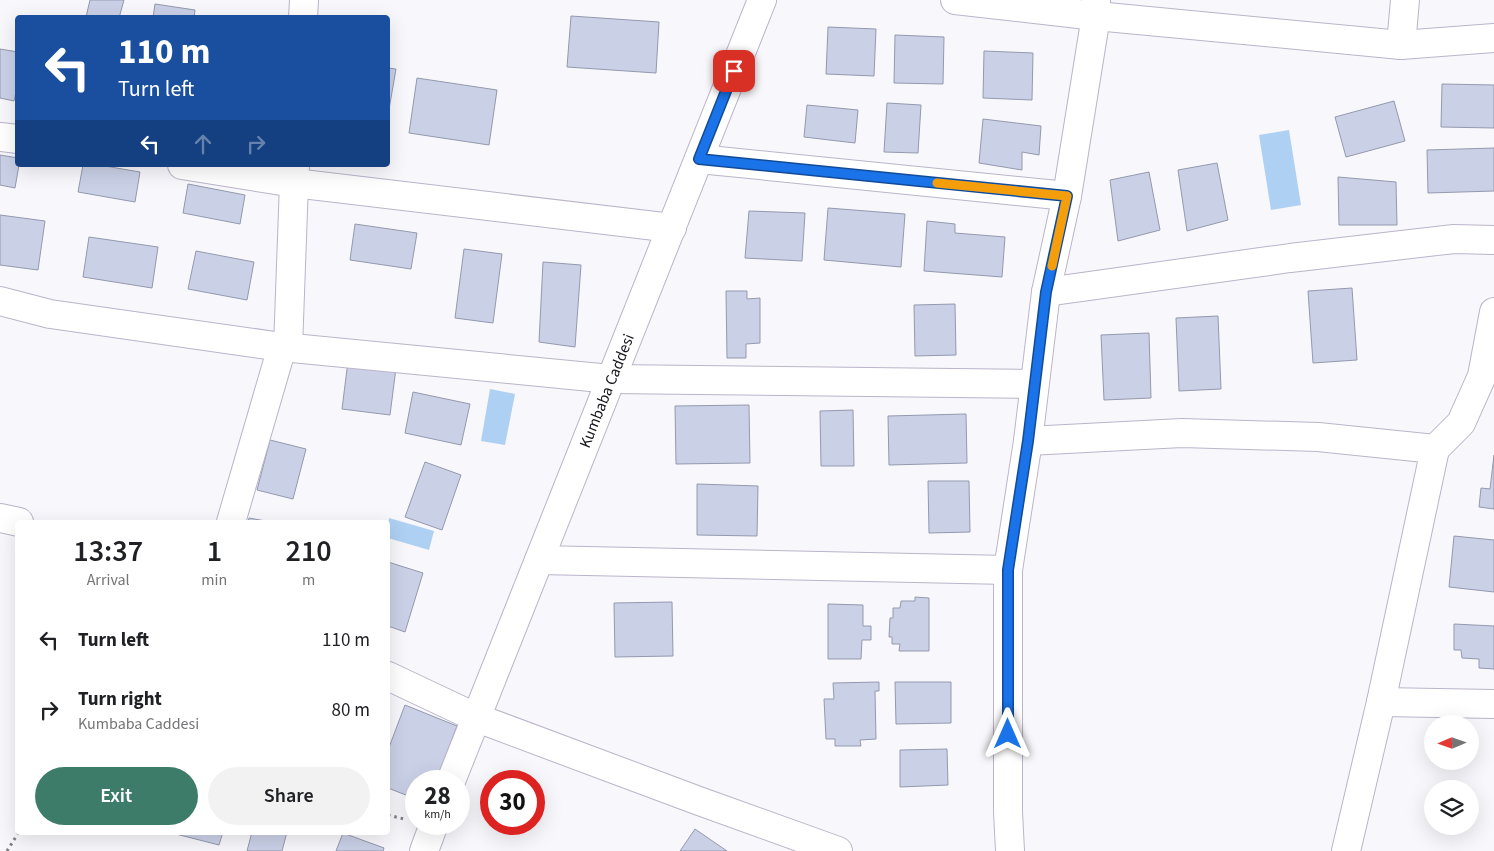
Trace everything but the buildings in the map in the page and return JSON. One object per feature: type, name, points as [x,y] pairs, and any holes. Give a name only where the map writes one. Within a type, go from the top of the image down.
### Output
[{"type":"street","points":[[303,15],[304,0]]},
{"type":"street","name":"Kumbaba Caddesi","points":[[455,770],[762,0]]},
{"type":"street","points":[[954,0],[1096,8],[1401,45],[1494,38]]},
{"type":"street","points":[[1401,45],[1405,0]]},
{"type":"street","points":[[1010,851],[1008,812],[1008,570],[1028,441],[1046,292],[1067,196],[1096,8]]},
{"type":"street","points":[[0,137],[15,139]]},
{"type":"street","points":[[699,159],[1067,196]]},
{"type":"street","points":[[207,167],[295,174],[672,228]]},
{"type":"street","points":[[231,520],[285,347],[295,174]]},
{"type":"street","points":[[1046,292],[1319,255],[1454,239],[1494,240]]},
{"type":"street","points":[[0,301],[50,314],[285,347],[611,379],[1034,384]]},
{"type":"street","points":[[1346,851],[1381,702],[1436,449],[1461,422],[1482,376],[1494,312]]},
{"type":"street","points":[[1028,441],[1182,433],[1318,437],[1436,449]]},
{"type":"street","points":[[0,518],[15,521]]},
{"type":"street","points":[[539,560],[1008,570]]},
{"type":"street","points":[[390,677],[476,718],[838,851]]},
{"type":"street","points":[[1381,702],[1494,704]]},
{"type":"street","points":[[424,851],[430,835]]},
{"type":"path","points":[[7,851],[17,835]]},
{"type":"water","points":[[1289,130],[1301,205],[1271,210],[1259,135]]},
{"type":"water","points":[[490,389],[515,394],[505,445],[481,441]]},
{"type":"water","points":[[389,518],[434,531],[429,550],[390,539]]},
{"type":"slow traffic","points":[[937,183],[1067,196],[1052,266]]},
{"type":"route","points":[[734,71],[699,159],[1067,196],[1046,292],[1028,441],[1008,570],[1008,734]]}]
